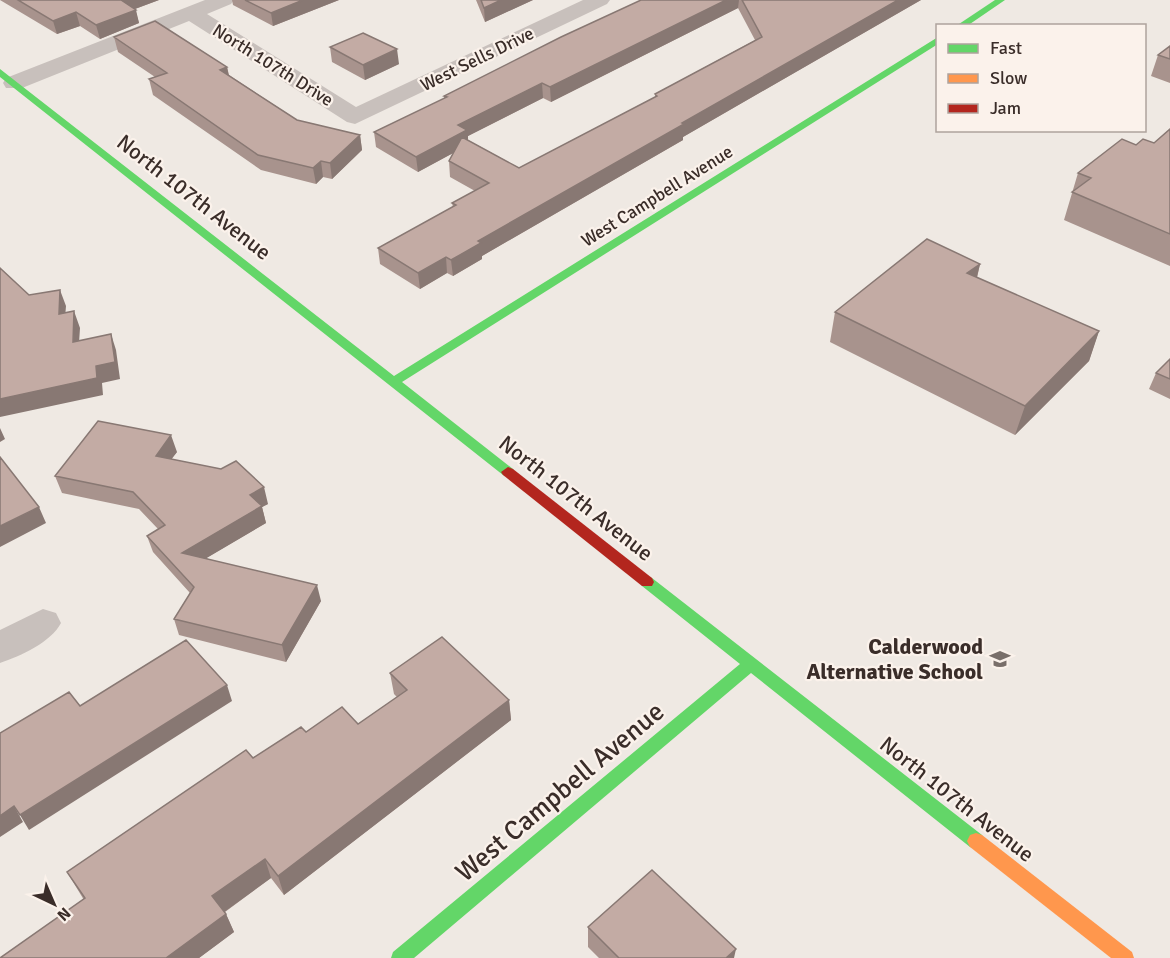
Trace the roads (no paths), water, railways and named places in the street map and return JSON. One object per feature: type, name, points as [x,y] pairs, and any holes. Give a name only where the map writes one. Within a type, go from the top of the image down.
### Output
[{"type":"main road","points":[[963,24],[1001,0]]},
{"type":"main road","name":"West Campbell Avenue","points":[[394,381],[936,41]]},
{"type":"main road","name":"North 107th Avenue","points":[[7,77],[1125,958]]},
{"type":"main road","name":"West Campbell Avenue","points":[[400,958],[752,663]]},
{"type":"street","points":[[7,77],[224,0]]},
{"type":"street","name":"West Sells Drive","points":[[355,117],[600,0]]},
{"type":"street","name":"North 107th Drive","points":[[191,13],[355,117]]},
{"type":"street","points":[[0,648],[43,623]]},
{"type":"place","name":"Calderwood Alternative School","points":[[1000,659]]}]
